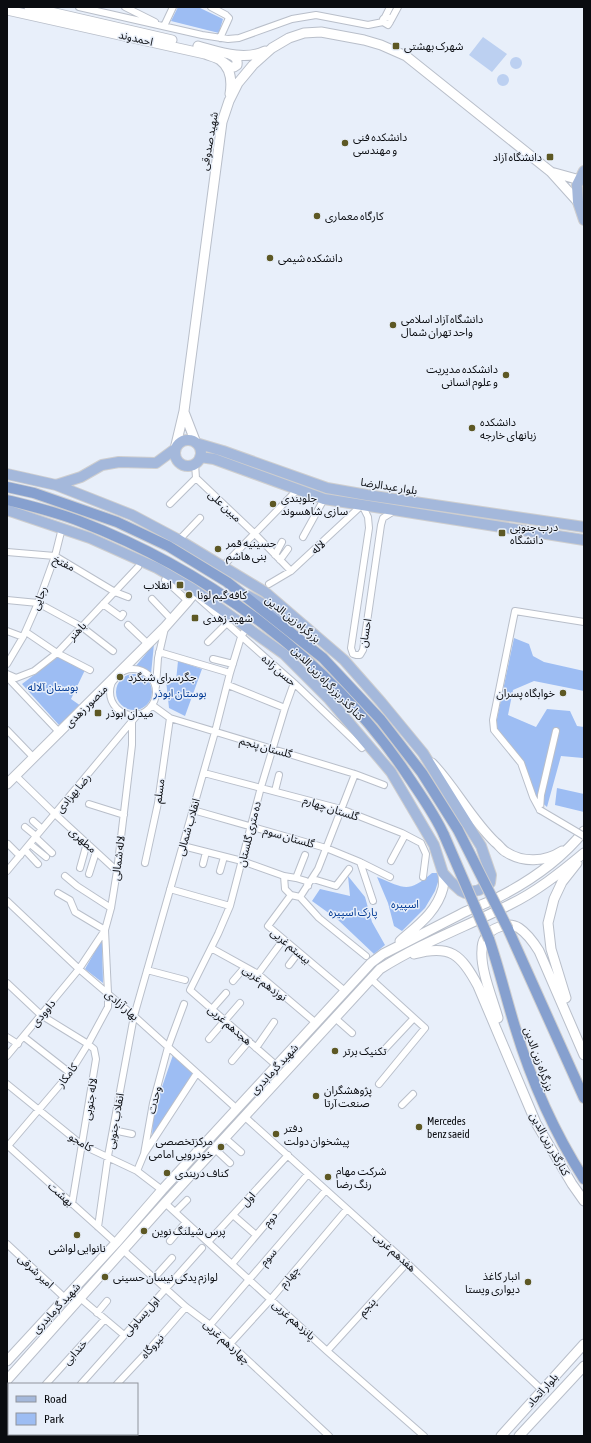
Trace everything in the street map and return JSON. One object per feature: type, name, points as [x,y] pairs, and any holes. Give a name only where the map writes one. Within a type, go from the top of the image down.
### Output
[{"type":"highway","name":"بزرگراه زین الدین","points":[[7,487],[34,493],[117,522],[168,546],[227,582],[323,658],[381,720],[422,773],[458,830],[508,929],[584,1098]]},
{"type":"highway","name":"بزرگراه زین الدین","points":[[7,500],[78,520],[120,538],[180,568],[242,608],[307,661],[351,703],[401,765],[437,819],[489,939],[516,1028],[540,1097],[572,1160],[584,1179]]},
{"type":"main road","name":"احمدوند","points":[[29,7],[224,56]]},
{"type":"main road","name":"احمدوند","points":[[7,10],[205,54],[245,56],[259,54],[272,48]]},
{"type":"main road","name":"شهید صدوقی","points":[[175,449],[184,411],[222,122],[229,101],[238,83],[272,48],[289,38],[321,32],[371,41],[397,51],[406,56],[551,172]]},
{"type":"main road","points":[[224,56],[232,82],[229,101]]},
{"type":"main road","points":[[551,172],[582,175],[577,185],[578,202],[584,220]]},
{"type":"main road","points":[[551,172],[578,202]]},
{"type":"main road","points":[[175,449],[175,456],[180,463],[187,466],[197,461],[200,449],[196,443],[184,411]]},
{"type":"main road","points":[[56,485],[81,477],[102,465],[118,462],[156,462],[175,449],[180,442],[188,440],[196,443]]},
{"type":"main road","name":"بلوار عبدالرضا","points":[[196,443],[223,451],[327,488],[584,527]]},
{"type":"main road","points":[[218,461],[219,453],[223,451]]},
{"type":"main road","name":"بلوار عبدالرضا","points":[[197,461],[218,461],[324,499],[584,540]]},
{"type":"main road","points":[[7,474],[56,485],[132,514],[179,540],[265,592],[344,660],[382,702],[423,753],[442,773],[486,833],[506,852],[526,860],[543,859],[557,854],[573,844]]},
{"type":"main road","points":[[7,504],[22,508],[90,538]]},
{"type":"main road","name":"کنارگذر بزرگراه زین الدین","points":[[7,510],[90,538],[157,568],[193,596],[247,627],[284,654],[329,699],[391,772],[434,845],[443,873]]},
{"type":"main road","points":[[242,593],[286,616],[325,644]]},
{"type":"main road","name":"منصور زهدی","points":[[7,784],[165,627],[193,596]]},
{"type":"main road","points":[[423,753],[481,846],[489,866],[491,875],[490,883],[479,890],[465,893],[451,882],[443,873]]},
{"type":"main road","name":"شهید گرمابدری","points":[[7,1361],[66,1299],[162,1190],[371,963],[388,952],[470,910],[496,899],[530,879],[552,864],[584,832]]},
{"type":"main road","points":[[584,854],[562,882],[554,899],[548,923],[551,949],[561,984],[584,1051]]},
{"type":"main road","name":"شهید گرمابدری","points":[[7,1380],[124,1251],[165,1203],[380,969],[403,954],[510,905],[546,884],[584,854]]},
{"type":"main road","points":[[388,952],[420,924],[434,909],[443,888],[443,873]]},
{"type":"main road","points":[[511,1062],[485,974],[482,952],[484,939],[493,930],[502,926],[519,928],[530,937],[539,951],[584,1055]]},
{"type":"main road","points":[[380,969],[408,955],[430,949],[441,950],[454,954],[462,960],[478,986],[511,1062]]},
{"type":"main road","name":"کنارگذر زین الدین","points":[[511,1062],[536,1123],[572,1184],[584,1201]]},
{"type":"main road","points":[[237,1109],[245,1116]]},
{"type":"main road","points":[[116,1243],[124,1251]]},
{"type":"main road","name":"بلوار اتحاد","points":[[501,1436],[584,1344]]},
{"type":"main road","name":"بلوار اتحاد","points":[[519,1436],[584,1366]]},
{"type":"street","points":[[79,7],[220,38],[239,38],[292,19],[316,15],[368,25],[386,20],[398,7]]},
{"type":"street","points":[[125,7],[164,26]]},
{"type":"street","points":[[164,26],[173,7]]},
{"type":"street","points":[[211,7],[226,14],[229,18],[220,38]]},
{"type":"street","points":[[386,20],[390,7]]},
{"type":"street","points":[[170,504],[196,478],[197,461]]},
{"type":"street","name":"مبین علی","points":[[196,478],[254,533],[290,571]]},
{"type":"street","points":[[223,566],[297,490]]},
{"type":"street","points":[[303,537],[324,499]]},
{"type":"street","name":"احسان","points":[[362,505],[368,517],[368,532],[351,648],[352,654],[356,655],[360,655],[363,650],[379,535],[383,518],[397,510]]},
{"type":"street","name":"لاله","points":[[269,584],[290,571],[362,505]]},
{"type":"street","points":[[179,540],[200,518]]},
{"type":"street","name":"رجایی","points":[[7,664],[24,635],[38,603],[55,556],[62,528]]},
{"type":"street","points":[[368,532],[375,528],[378,530],[379,535]]},
{"type":"street","points":[[275,555],[282,542]]},
{"type":"street","points":[[280,560],[288,549]]},
{"type":"street","name":"مفتخ","points":[[7,552],[55,556],[115,592],[128,597]]},
{"type":"street","name":"باهنر","points":[[7,674],[16,678],[34,671],[57,653],[138,567]]},
{"type":"street","name":"حسن زاده","points":[[165,580],[193,596],[226,624],[294,683],[362,748]]},
{"type":"street","points":[[7,600],[38,603],[82,627],[113,651]]},
{"type":"street","points":[[152,600],[171,619]]},
{"type":"street","points":[[103,604],[121,618],[123,614]]},
{"type":"street","points":[[584,622],[515,611],[492,720],[494,730],[521,763],[533,797],[540,810],[584,836]]},
{"type":"street","points":[[208,642],[226,624]]},
{"type":"street","points":[[128,625],[148,644]]},
{"type":"street","points":[[156,688],[151,677],[142,670],[136,669],[120,673],[116,676],[110,695],[112,701],[120,711],[126,713],[138,714],[152,705],[155,700],[156,688],[159,652],[165,627]]},
{"type":"street","name":"انقلاب شمالی","points":[[134,1016],[204,773],[230,673],[241,637],[247,627]]},
{"type":"street","points":[[7,631],[24,635],[90,670]]},
{"type":"street","points":[[159,652],[230,673]]},
{"type":"street","points":[[213,659],[233,664]]},
{"type":"street","points":[[7,677],[60,733]]},
{"type":"street","name":"ده متری گلستان","points":[[194,981],[230,906],[261,787],[294,683]]},
{"type":"street","points":[[228,685],[285,708]]},
{"type":"street","name":"گلستان پنجم","points":[[152,705],[170,718],[355,774],[384,785]]},
{"type":"street","name":"رضا بهزادی","points":[[7,871],[138,714]]},
{"type":"street","name":"مسلم","points":[[145,863],[158,803],[170,718]]},
{"type":"street","name":"لاله شمالی","points":[[108,993],[105,930],[111,908],[117,871],[132,745],[132,722]]},
{"type":"street","points":[[7,730],[34,758]]},
{"type":"street","points":[[540,810],[556,731]]},
{"type":"street","name":"گلستان چهارم","points":[[204,773],[341,809],[405,835],[421,843],[426,854],[423,878]]},
{"type":"street","points":[[300,897],[313,879],[318,869],[355,774]]},
{"type":"street","points":[[274,791],[278,775]]},
{"type":"street","name":"مطهری","points":[[16,776],[117,871]]},
{"type":"street","points":[[89,804],[124,815]]},
{"type":"street","name":"گلستان سوم","points":[[193,810],[326,848],[360,862],[390,877]]},
{"type":"street","points":[[33,821],[42,829]]},
{"type":"street","points":[[25,827],[52,852]]},
{"type":"street","points":[[391,861],[405,835]]},
{"type":"street","points":[[80,868],[87,843]]},
{"type":"street","points":[[8,844],[20,856]]},
{"type":"street","points":[[30,844],[46,857]]},
{"type":"street","points":[[183,846],[242,861],[284,876],[306,881],[308,886]]},
{"type":"street","points":[[24,850],[38,864]]},
{"type":"street","points":[[89,874],[96,852]]},
{"type":"street","points":[[203,864],[206,852]]},
{"type":"street","points":[[296,878],[305,855]]},
{"type":"street","points":[[220,871],[224,857]]},
{"type":"street","points":[[360,862],[373,901]]},
{"type":"street","points":[[313,879],[336,886],[349,869]]},
{"type":"street","points":[[65,876],[77,886],[111,908]]},
{"type":"street","points":[[284,876],[285,889],[291,895],[300,897],[319,918],[366,956]]},
{"type":"street","points":[[170,889],[230,906]]},
{"type":"street","points":[[58,893],[70,900],[75,912],[105,930]]},
{"type":"street","name":"بیستم غربی","points":[[291,895],[268,926],[298,953],[345,991]]},
{"type":"street","name":"بهار آزادی","points":[[7,901],[79,969],[134,1016],[237,1109]]},
{"type":"street","name":"داوودی","points":[[7,1056],[79,969],[105,930]]},
{"type":"street","points":[[258,974],[283,940]]},
{"type":"street","name":"نوزدهم غربی","points":[[211,948],[258,974],[316,1023]]},
{"type":"street","points":[[289,965],[298,953]]},
{"type":"street","points":[[233,981],[245,967]]},
{"type":"street","points":[[148,970],[186,980]]},
{"type":"street","points":[[371,979],[425,1028],[379,1084]]},
{"type":"street","name":"هجدهم غربی","points":[[194,981],[190,990],[277,1066]]},
{"type":"street","points":[[7,983],[41,1015],[88,1044]]},
{"type":"street","name":"کامکار","points":[[7,1146],[39,1111],[70,1073],[108,1007],[108,993]]},
{"type":"street","points":[[212,1009],[226,993]]},
{"type":"street","points":[[209,1039],[240,1003]]},
{"type":"street","points":[[168,1047],[184,1004]]},
{"type":"street","name":"انقلاب جنوبی","points":[[98,1227],[108,1156],[134,1016]]},
{"type":"street","points":[[335,1018],[352,1033]]},
{"type":"street","points":[[384,1050],[414,1018]]},
{"type":"street","points":[[256,1048],[274,1022]]},
{"type":"street","points":[[7,1037],[18,1044]]},
{"type":"street","points":[[24,1037],[70,1073]]},
{"type":"street","points":[[232,1061],[248,1041]]},
{"type":"street","name":"لاله جنوبی","points":[[72,1204],[96,1060],[94,1049],[88,1044]]},
{"type":"street","name":"وحدت","points":[[144,1154],[153,1103],[168,1047]]},
{"type":"street","name":"وحدت","points":[[137,1171],[144,1154],[197,1073]]},
{"type":"street","name":"کامجو","points":[[7,1084],[82,1145],[137,1171],[162,1190]]},
{"type":"street","points":[[402,1105],[413,1094]]},
{"type":"street","name":"هفدهم غربی","points":[[245,1116],[407,1263],[542,1390]]},
{"type":"street","points":[[113,1130],[132,1134]]},
{"type":"street","points":[[225,1138],[241,1152]]},
{"type":"street","name":"بهشت","points":[[7,1146],[116,1243]]},
{"type":"street","points":[[215,1149],[230,1163]]},
{"type":"street","name":"اول","points":[[208,1242],[288,1155]]},
{"type":"street","name":"دوم","points":[[232,1264],[308,1174]]},
{"type":"street","name":"سوم","points":[[210,1325],[326,1190]]},
{"type":"street","points":[[175,1212],[187,1200]]},
{"type":"street","name":"پانزدهم غربی","points":[[165,1203],[327,1351],[424,1436]]},
{"type":"street","name":"چهارم","points":[[230,1344],[271,1299],[346,1208]]},
{"type":"street","points":[[233,1215],[256,1236]]},
{"type":"street","points":[[170,1241],[186,1222]]},
{"type":"street","name":"امیر شرقی","points":[[7,1244],[66,1299]]},
{"type":"street","name":"اول یساولی","points":[[82,1383],[202,1248]]},
{"type":"street","name":"چهاردهم غربی","points":[[124,1251],[186,1307],[210,1325],[329,1436]]},
{"type":"street","points":[[153,1276],[170,1258]]},
{"type":"street","name":"پنجم","points":[[327,1351],[407,1263]]},
{"type":"street","points":[[80,1298],[124,1335]]},
{"type":"street","points":[[97,1313],[107,1301]]},
{"type":"street","name":"نیروگاه","points":[[118,1383],[146,1354],[186,1307]]},
{"type":"street","name":"خندابی","points":[[47,1383],[105,1319]]},
{"type":"green space","points":[[178,7],[198,7],[223,19],[219,33],[171,21]]},
{"type":"green space","points":[[514,638],[529,644],[533,656],[544,662],[584,671],[584,691],[534,681],[513,690],[508,715],[536,727],[547,709],[570,711],[577,726],[584,727],[584,760],[583,758],[561,756],[547,807],[530,792],[521,763],[495,728]]},
{"type":"green space","points":[[154,644],[151,674],[135,667]]},
{"type":"green space","name":"بوستان آلاله","points":[[59,656],[85,670],[71,699],[81,706],[59,725],[22,684]]},
{"type":"green space","name":"بوستان ابوذر","points":[[178,661],[202,669],[185,716],[169,708],[166,680],[176,681]]},
{"type":"green space","points":[[138,674],[147,679],[151,685],[151,699],[147,705],[138,710],[130,710],[121,705],[117,699],[116,688],[121,679],[127,675]]},
{"type":"green space","points":[[557,788],[584,794],[584,812],[555,805]]},
{"type":"green space","name":"اسپیره","points":[[432,873],[441,873],[435,891],[425,908],[402,931],[394,926],[388,903],[377,877],[406,887],[417,884]]},
{"type":"green space","name":"پارک اسپیره","points":[[348,876],[365,897],[372,922],[385,945],[374,954],[337,919],[312,901],[320,889],[350,896]]},
{"type":"green space","points":[[102,939],[103,983],[85,969]]},
{"type":"green space","points":[[173,1055],[193,1073],[152,1139],[153,1113]]},
{"type":"shaded area","points":[[483,37],[507,54],[492,72],[469,55]]},
{"type":"shaded area","points":[[514,57],[518,57],[522,63],[518,69],[514,69],[510,65],[510,61]]},
{"type":"shaded area","points":[[501,74],[505,74],[509,80],[505,86],[501,86],[497,82],[497,78]]},
{"type":"place","name":"شهرک بهشتی","points":[[396,46]]},
{"type":"place","name":"دانشکده فنی و مهندسی","points":[[345,143]]},
{"type":"place","name":"دانشگاه آزاد","points":[[550,157]]},
{"type":"place","name":"کارگاه معماری","points":[[317,216]]},
{"type":"place","name":"دانشکده شیمی","points":[[270,258]]},
{"type":"place","name":"دانشگاه آزاد اسلامی واحد تهران شمال","points":[[393,325]]},
{"type":"place","name":"دانشکده مدیریت و علوم انسانی","points":[[506,375]]},
{"type":"place","name":"دانشکده زبانهای خارجه","points":[[472,428]]},
{"type":"place","name":"جلوبندی سازی شاهسوند","points":[[273,504]]},
{"type":"place","name":"درب جنوبی دانشگاه","points":[[502,533]]},
{"type":"place","name":"حسینیه قمر بنی هاشم","points":[[218,549]]},
{"type":"place","name":"انقلاب","points":[[180,585]]},
{"type":"place","name":"کافه گیم لونا","points":[[189,595]]},
{"type":"place","name":"شهید زهدی","points":[[195,618]]},
{"type":"place","name":"جگرسرای شبگرد","points":[[120,677]]},
{"type":"place","name":"خوابگاه پسران","points":[[563,693]]},
{"type":"place","name":"میدان ابوذر","points":[[98,713]]},
{"type":"place","name":"تکنیک برتر","points":[[335,1051]]},
{"type":"place","name":"پژوهشگران صنعت آرتا","points":[[316,1096]]},
{"type":"place","name":"Mercedes benz saeid","points":[[419,1127]]},
{"type":"place","name":"دفتر پیشخوان دولت","points":[[276,1134]]},
{"type":"place","name":"مرکزتخصصی خودرویی امامی","points":[[221,1147]]},
{"type":"place","name":"کناف دربندی","points":[[167,1173]]},
{"type":"place","name":"شرکت مهام رنگ رضا","points":[[328,1177]]},
{"type":"place","name":"پرس شیلنگ نوین","points":[[144,1231]]},
{"type":"place","name":"نانوایی لواشی","points":[[77,1235]]},
{"type":"place","name":"لوازم یدکی نیسان حسینی","points":[[105,1277]]},
{"type":"place","name":"انبار کاغذ دیواری ویستا","points":[[528,1282]]}]
